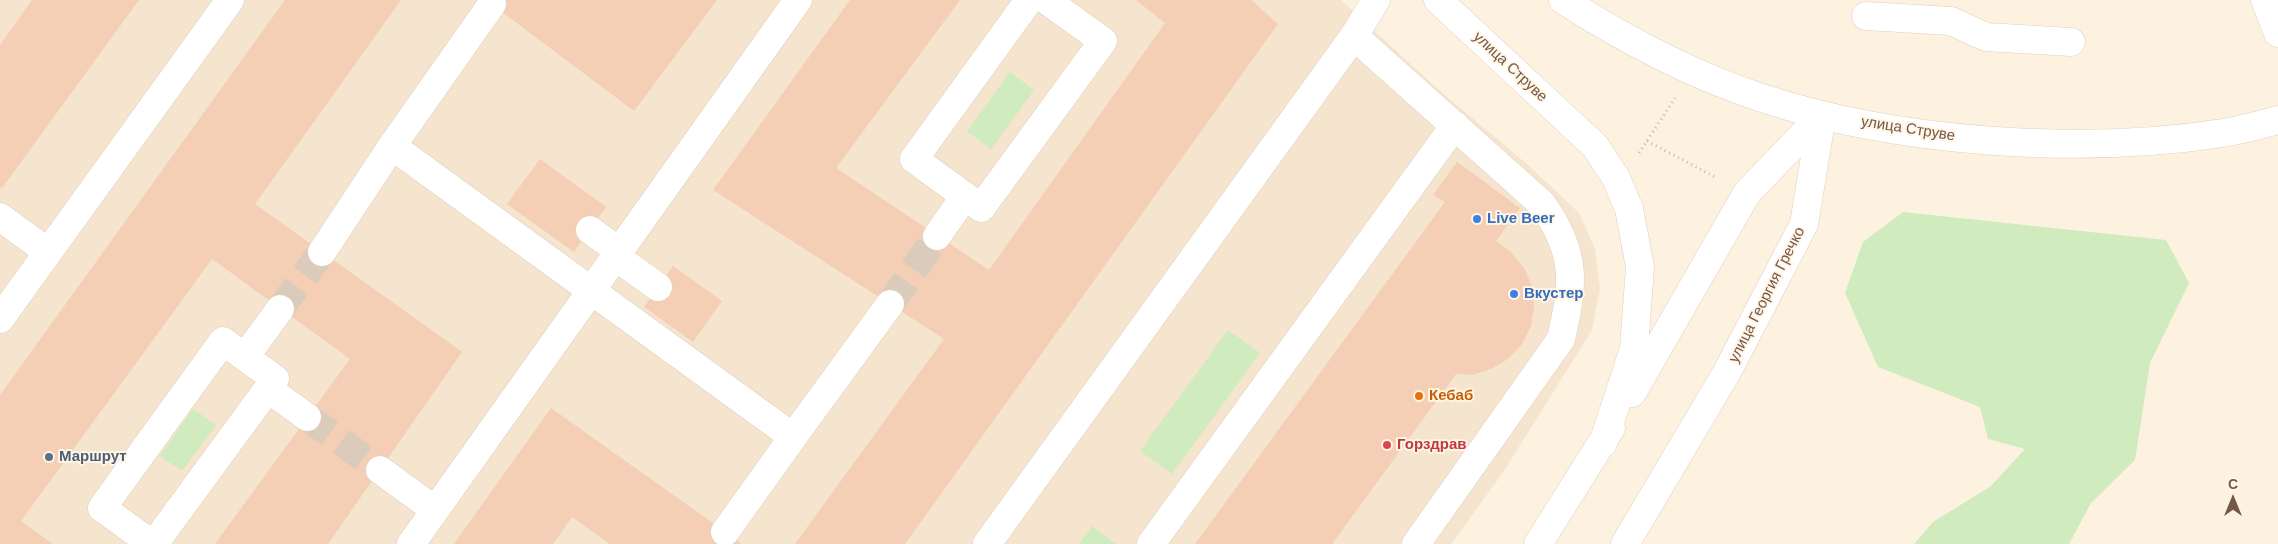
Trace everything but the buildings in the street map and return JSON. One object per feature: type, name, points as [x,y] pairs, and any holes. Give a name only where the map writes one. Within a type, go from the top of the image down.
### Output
[{"type":"street","points":[[0,319],[230,0]]},
{"type":"street","points":[[411,544],[798,0]]},
{"type":"street","points":[[1029,0],[914,159],[981,208],[1103,41],[1046,0]]},
{"type":"street","points":[[988,544],[1354,36],[1376,0]]},
{"type":"street","name":"улица Струве","points":[[1438,0],[1595,146],[1616,178],[1629,208],[1640,267],[1634,349],[1602,443]]},
{"type":"street","name":"улица Струве","points":[[1563,0],[1639,45],[1695,72],[1758,97],[1822,116],[1938,136],[2086,143],[2159,140],[2224,133],[2278,120]]},
{"type":"street","points":[[2265,0],[2278,33]]},
{"type":"street","points":[[322,252],[392,146],[492,4]]},
{"type":"street","points":[[1866,16],[1951,10],[1986,37],[2070,42]]},
{"type":"street","points":[[1354,36],[1542,204],[1558,226],[1569,257],[1568,305],[1560,339],[1416,544]]},
{"type":"street","points":[[1538,544],[1602,443],[1747,193],[1822,116]]},
{"type":"street","name":"улица Георгия Гречко","points":[[1625,544],[1727,372],[1804,224],[1822,116]]},
{"type":"street","points":[[1151,544],[1455,125]]},
{"type":"street","points":[[392,146],[793,437]]},
{"type":"street","points":[[937,236],[965,196]]},
{"type":"street","points":[[0,217],[48,252]]},
{"type":"street","points":[[590,230],[658,287]]},
{"type":"street","points":[[724,532],[890,304]]},
{"type":"street","points":[[245,357],[280,309]]},
{"type":"street","points":[[223,341],[245,357],[275,379],[153,544],[102,508],[223,341]]},
{"type":"street","points":[[268,389],[308,417]]},
{"type":"street","points":[[380,470],[435,510]]},
{"type":"path","points":[[1637,155],[1678,93]]},
{"type":"path","points":[[1647,141],[1721,180]]},
{"type":"shaded area","points":[[0,0],[1341,0],[1441,92],[1527,164],[1579,213],[1595,249],[1600,288],[1592,330],[1502,474],[1451,544],[0,544]]},
{"type":"green space","points":[[1010,72],[1034,90],[991,149],[967,131]]},
{"type":"green space","points":[[1903,212],[2166,240],[2189,283],[2150,363],[2135,460],[2091,503],[2069,544],[1914,544],[1933,522],[1991,486],[2025,449],[1988,439],[1980,407],[1878,367],[1845,293],[1863,242]]},
{"type":"green space","points":[[1228,330],[1260,353],[1172,474],[1140,451]]},
{"type":"green space","points":[[193,409],[216,425],[182,471],[160,456]]},
{"type":"green space","points":[[1092,526],[1116,544],[1079,544]]},
{"type":"tunnel","points":[[890,304],[937,236]]},
{"type":"tunnel","points":[[280,309],[322,252]]},
{"type":"tunnel","points":[[307,417],[380,470]]},
{"type":"place","name":"Live Beer","points":[[1477,219]]},
{"type":"place","name":"Вкустер","points":[[1514,294]]},
{"type":"place","name":"Кебаб","points":[[1419,396]]},
{"type":"place","name":"Горздрав","points":[[1387,445]]},
{"type":"place","name":"Маршрут","points":[[49,457]]}]
